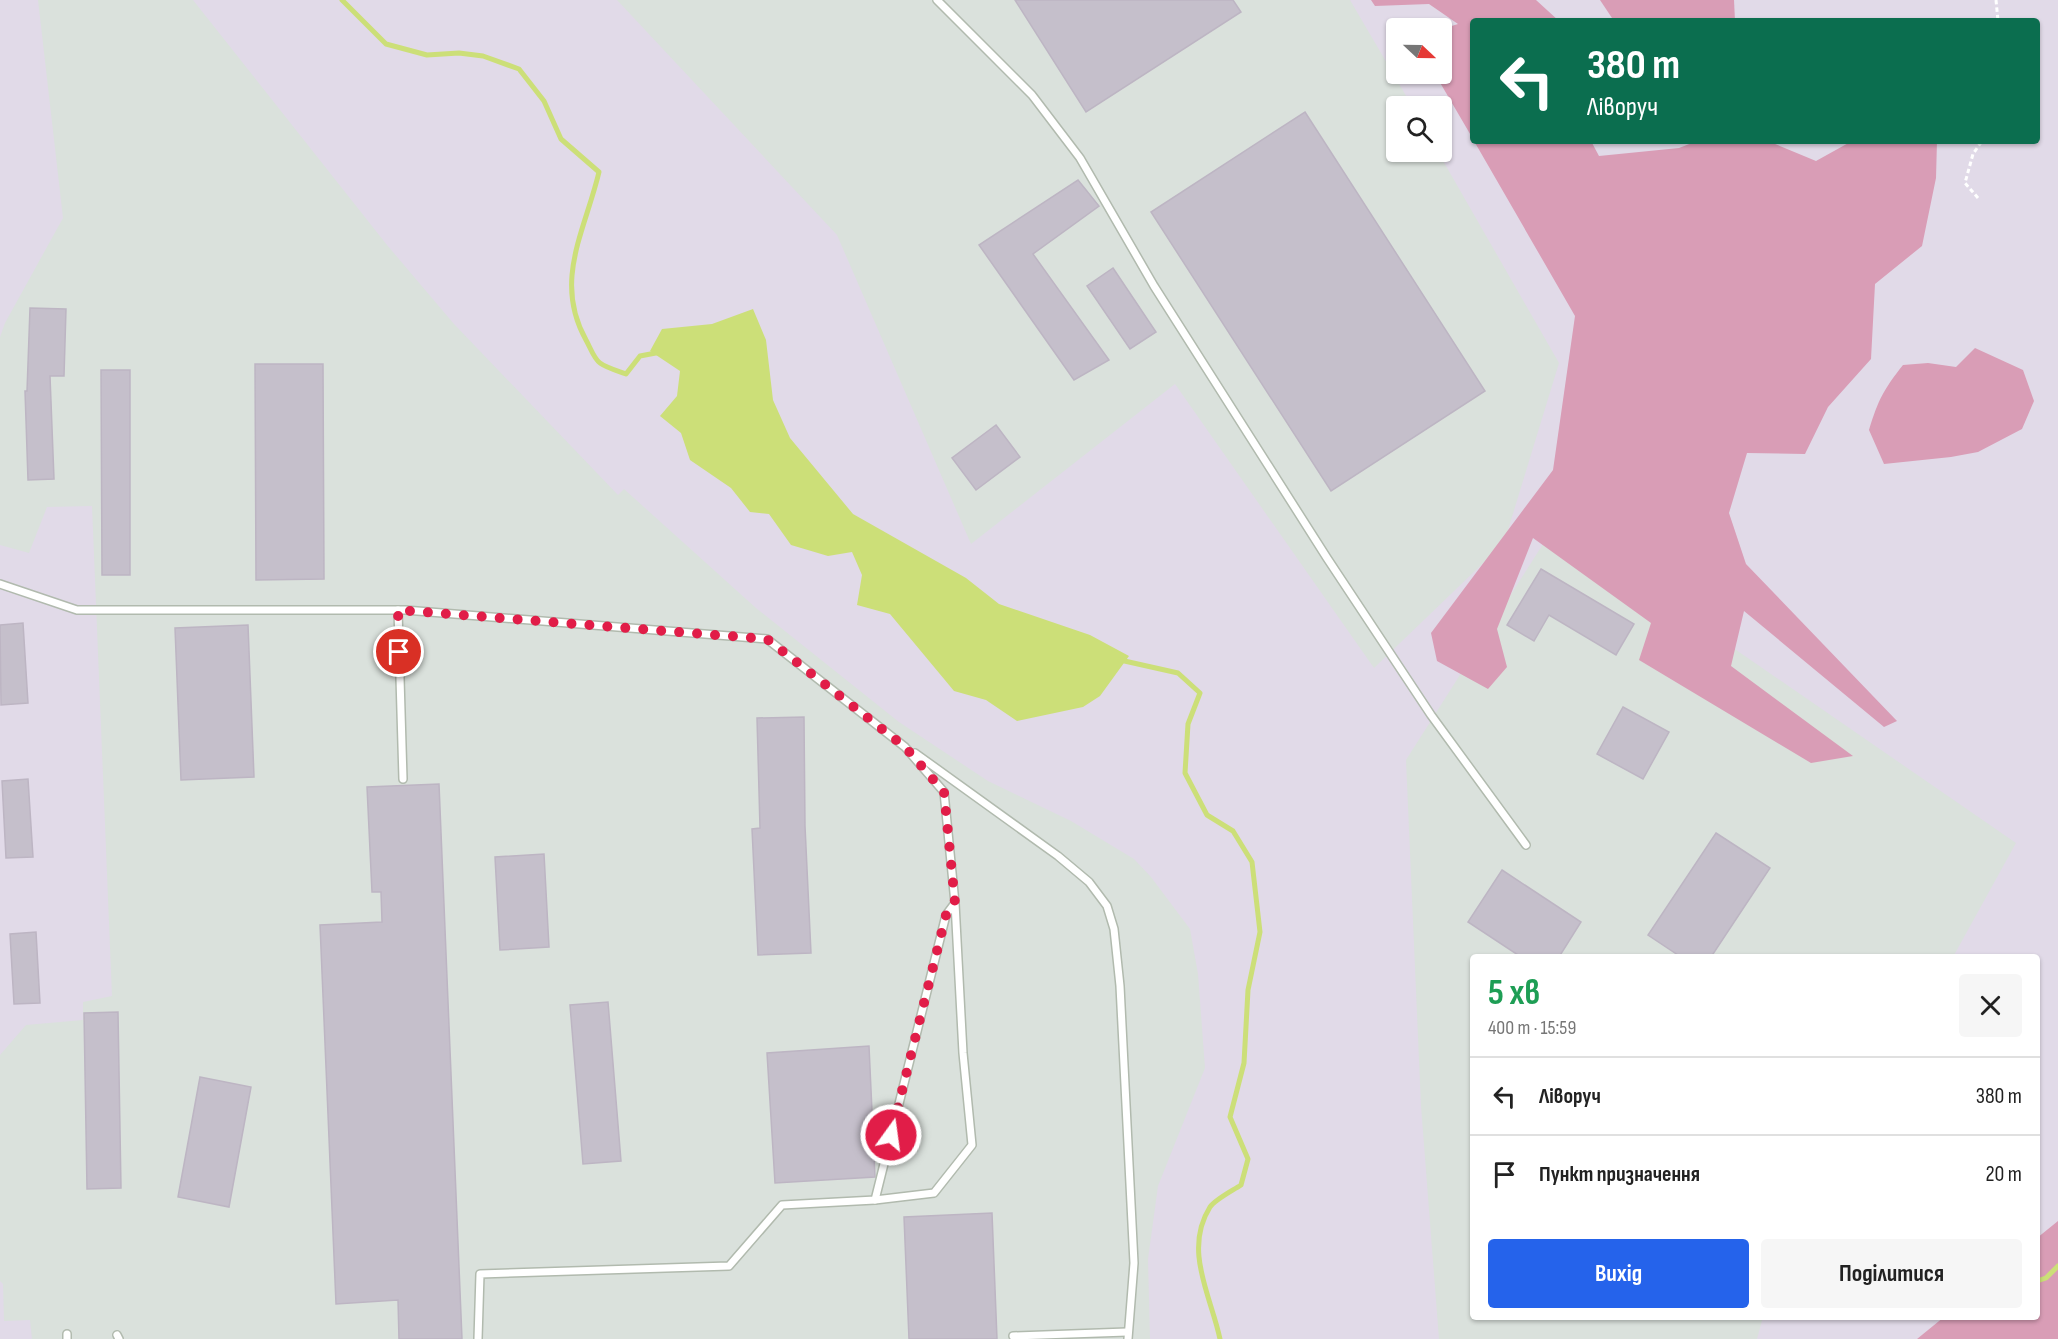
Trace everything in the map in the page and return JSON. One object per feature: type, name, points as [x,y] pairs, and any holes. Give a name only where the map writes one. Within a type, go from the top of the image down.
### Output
[{"type":"lane","points":[[937,0],[1032,95],[1080,158],[1154,286],[1327,558],[1431,716],[1526,845]]},
{"type":"lane","points":[[0,584],[77,610],[398,610],[767,639],[905,747],[1058,856],[1089,882],[1107,906],[1114,929],[1120,986],[1134,1263],[1128,1336],[1014,1336]]},
{"type":"lane","points":[[398,610],[403,779]]},
{"type":"lane","points":[[478,1339],[480,1274],[729,1266],[782,1205],[875,1200],[934,1193],[972,1145],[963,1053],[955,903],[944,792],[905,747]]},
{"type":"lane","points":[[875,1200],[946,915],[955,903]]},
{"type":"path","points":[[1996,0],[1998,18]]},
{"type":"path","points":[[1978,198],[1965,183],[1973,154],[1980,144]]},
{"type":"shaded area","points":[[38,0],[193,0],[387,245],[454,324],[618,495],[624,489],[756,608],[899,722],[988,781],[1071,821],[1134,859],[1151,877],[1190,929],[1198,974],[1205,1068],[1158,1186],[1148,1259],[1150,1339],[32,1339],[30,1320],[4,1321],[3,1284],[0,1281],[0,1055],[26,1025],[83,1020],[83,1002],[112,996],[92,506],[47,507],[29,553],[0,545],[0,337],[5,323],[63,218]]},
{"type":"shaded area","points":[[617,0],[1350,0],[1386,62],[1386,84],[1399,84],[1406,96],[1386,96],[1386,162],[1444,162],[1559,363],[1504,543],[1374,668],[1175,384],[971,544],[837,235]]},
{"type":"shaded area","points":[[1371,0],[1536,0],[1556,18],[1470,18],[1470,134],[1452,103],[1452,96],[1448,96],[1441,84],[1452,84],[1452,26],[1458,24],[1429,4],[1375,6]]},
{"type":"shaded area","points":[[1600,0],[1734,0],[1735,18],[1612,18]]},
{"type":"shaded area","points":[[1476,144],[1593,144],[1599,156],[1679,148],[1689,144],[1775,144],[1816,161],[1847,144],[1937,144],[1936,178],[1922,246],[1875,284],[1871,359],[1828,407],[1805,454],[1747,453],[1729,513],[1746,564],[1897,721],[1884,727],[1744,611],[1731,666],[1853,756],[1811,763],[1639,660],[1651,623],[1533,538],[1497,629],[1507,667],[1488,689],[1437,661],[1431,633],[1553,470],[1575,316]]},
{"type":"shaded area","points":[[753,309],[766,340],[773,400],[790,438],[853,514],[966,578],[999,604],[1090,635],[1129,656],[1100,696],[1083,707],[1017,721],[986,700],[954,691],[890,614],[857,605],[862,575],[852,552],[828,556],[791,545],[769,514],[750,512],[731,488],[690,460],[681,433],[660,416],[677,396],[680,371],[650,351],[662,329],[712,324]]},
{"type":"shaded area","points":[[1975,348],[2023,370],[2034,401],[2022,429],[1978,452],[1884,464],[1869,430],[1882,395],[1903,365],[1928,363],[1956,367]]},
{"type":"shaded area","points":[[1555,525],[2016,843],[1955,954],[1470,954],[1470,1320],[1762,1320],[1757,1339],[1439,1339],[1421,1106],[1406,760]]},
{"type":"shaded area","points":[[2058,1221],[2058,1339],[1917,1339],[1940,1320],[2040,1320],[2040,1236]]},
{"type":"building","points":[[1015,0],[1233,0],[1241,12],[1086,112]]},
{"type":"building","points":[[1305,112],[1485,391],[1331,491],[1151,212]]},
{"type":"building","points":[[1078,180],[1099,206],[1033,254],[1109,360],[1074,380],[979,245]]},
{"type":"building","points":[[1113,268],[1156,332],[1130,349],[1087,286]]},
{"type":"building","points":[[30,308],[66,309],[64,376],[50,376],[54,479],[28,480],[25,391],[27,391]]},
{"type":"building","points":[[255,364],[323,364],[324,579],[256,580]]},
{"type":"building","points":[[101,370],[130,370],[130,575],[102,575]]},
{"type":"building","points":[[996,425],[1020,457],[976,490],[952,458]]},
{"type":"building","points":[[1541,569],[1634,624],[1616,655],[1549,615],[1534,641],[1507,625]]},
{"type":"building","points":[[23,623],[28,703],[1,705],[0,625]]},
{"type":"building","points":[[248,625],[254,777],[181,780],[175,628]]},
{"type":"building","points":[[1623,707],[1669,732],[1643,779],[1597,754]]},
{"type":"building","points":[[804,717],[805,826],[811,953],[758,955],[752,829],[760,828],[757,718]]},
{"type":"building","points":[[28,779],[33,857],[6,858],[2,781]]},
{"type":"building","points":[[439,784],[462,1339],[399,1339],[398,1300],[336,1304],[320,925],[382,922],[381,892],[372,892],[367,787]]},
{"type":"building","points":[[1716,833],[1770,868],[1713,954],[1676,954],[1648,935]]},
{"type":"building","points":[[544,854],[549,947],[500,950],[495,857]]},
{"type":"building","points":[[1502,870],[1581,922],[1561,954],[1516,954],[1468,922]]},
{"type":"building","points":[[36,932],[40,1003],[14,1004],[10,934]]},
{"type":"building","points":[[608,1002],[621,1161],[583,1164],[570,1005]]},
{"type":"building","points":[[118,1012],[121,1188],[87,1189],[84,1013]]},
{"type":"building","points":[[869,1046],[875,1177],[775,1183],[767,1053]]},
{"type":"building","points":[[200,1077],[251,1087],[229,1207],[178,1197]]},
{"type":"building","points":[[992,1213],[997,1339],[909,1339],[904,1217]]},
{"type":"waterway","points":[[342,0],[386,44],[427,55],[459,53],[483,56],[519,69],[544,101],[561,139],[599,172],[580,236],[572,276],[572,297],[577,318],[592,353],[603,365],[626,374],[640,356],[661,352]]},
{"type":"waterway","points":[[1120,660],[1178,673],[1200,693],[1188,724],[1185,773],[1207,815],[1233,831],[1252,862],[1260,932],[1248,990],[1244,1063],[1230,1117],[1248,1159],[1241,1185],[1210,1207],[1202,1223],[1199,1240],[1201,1273],[1220,1339]]},
{"type":"waterway","points":[[2040,1280],[2046,1278],[2058,1266]]},
{"type":"route","points":[[399,652],[398,610],[767,639],[801,663],[905,747],[944,792],[955,903],[946,915],[891,1135]]}]
